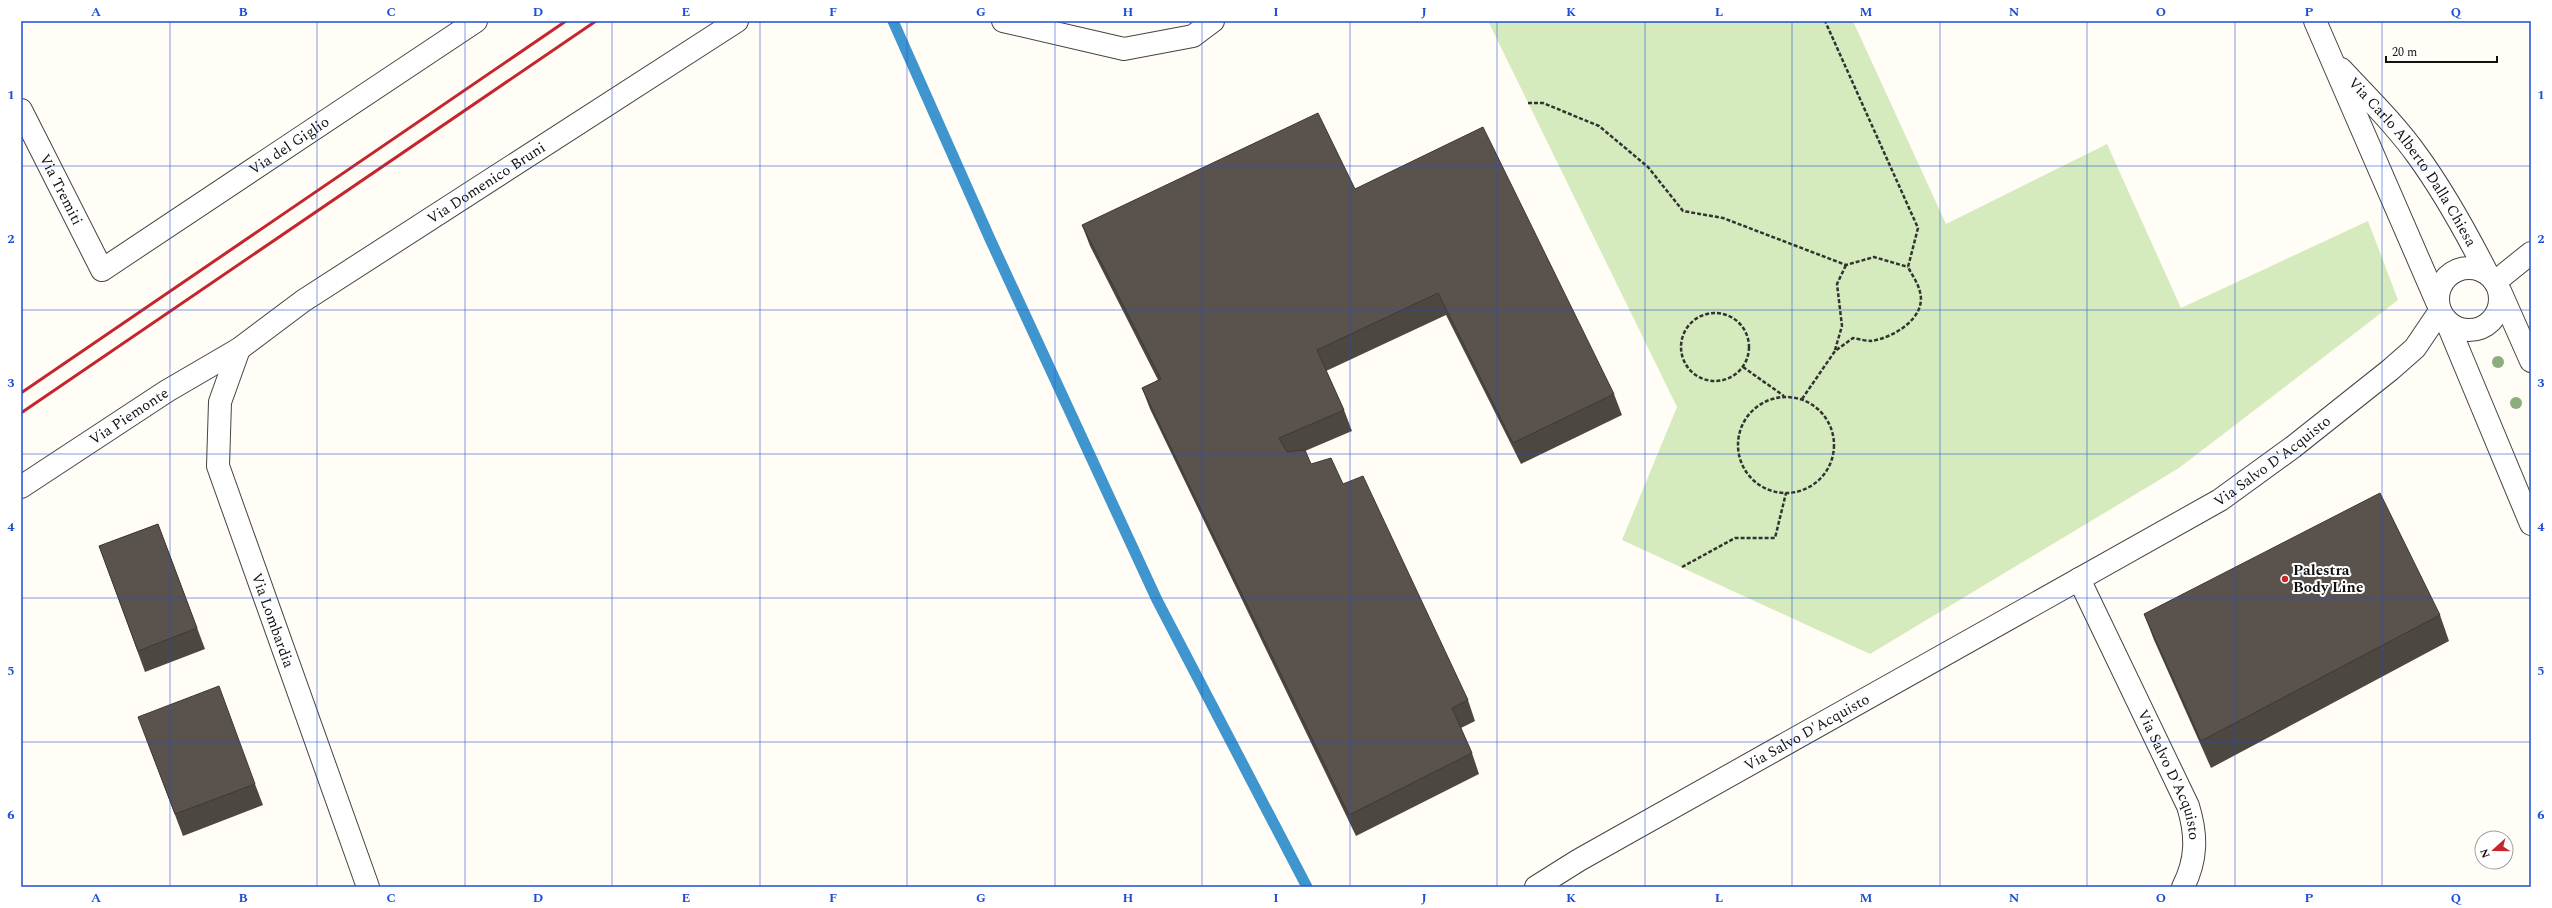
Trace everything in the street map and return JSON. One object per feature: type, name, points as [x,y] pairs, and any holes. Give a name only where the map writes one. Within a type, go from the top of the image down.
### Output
[{"type":"street","name":"Via del Giglio","points":[[102,270],[476,21]]},
{"type":"street","name":"Via Domenico Bruni","points":[[239,349],[303,301],[737,21]]},
{"type":"street","points":[[1003,21],[1124,49],[1193,36],[1213,21]]},
{"type":"street","name":"Via Carlo Alberto Dalla Chiesa","points":[[2315,21],[2441,311],[2531,524]]},
{"type":"street","name":"Via Carlo Alberto Dalla Chiesa","points":[[2330,58],[2383,113],[2417,154],[2448,200],[2494,281],[2531,361]]},
{"type":"street","name":"Via Tremiti","points":[[21,110],[102,270]]},
{"type":"street","points":[[2494,281],[2531,253]]},
{"type":"street","points":[[2468,267],[2494,281],[2498,310],[2493,319],[2485,326],[2475,330],[2465,330],[2454,327],[2441,311],[2442,282],[2457,269],[2468,267]]},
{"type":"street","name":"Via Salvo D'Acquisto","points":[[1536,887],[1579,860],[2213,504],[2258,473],[2390,370],[2415,348],[2441,311]]},
{"type":"street","name":"Via Piemonte","points":[[21,487],[167,392],[239,349]]},
{"type":"street","name":"Via Lombardia","points":[[239,349],[220,402],[218,466],[368,887]]},
{"type":"street","name":"Via Salvo D'Acquisto","points":[[2079,579],[2188,806],[2196,844],[2191,867],[2183,887]]},
{"type":"path","points":[[1825,21],[1918,228],[1908,267],[1921,293],[1919,310],[1905,326],[1896,332],[1871,341],[1853,338],[1835,351]]},
{"type":"path","points":[[1528,103],[1543,103],[1599,126],[1648,167],[1683,211],[1723,218],[1846,265],[1874,258],[1908,267]]},
{"type":"path","points":[[1802,399],[1835,351],[1842,326],[1837,284],[1846,265]]},
{"type":"path","points":[[1710,313],[1721,313],[1741,324],[1750,345],[1748,357],[1743,367],[1725,380],[1704,379],[1694,374],[1683,356],[1684,335],[1690,325],[1699,317],[1710,313]]},
{"type":"path","points":[[1743,367],[1785,396]]},
{"type":"path","points":[[1785,396],[1802,399],[1826,417],[1832,429],[1834,442],[1833,456],[1826,470],[1816,482],[1802,490],[1786,493],[1770,490],[1752,478],[1744,469],[1738,453],[1738,437],[1744,420],[1754,408],[1769,399],[1785,396]]},
{"type":"path","points":[[1682,568],[1735,538],[1775,538],[1786,493]]},
{"type":"green space","points":[[1488,21],[1853,21],[1946,224],[2107,144],[2181,308],[2368,221],[2398,300],[2179,468],[1870,654],[1622,540],[1677,407]]},
{"type":"building","points":[[1318,113],[1355,189],[1483,127],[1614,394],[1513,443],[1438,293],[1317,350],[1344,410],[1279,438],[1287,452],[1305,450],[1311,464],[1331,458],[1343,484],[1363,476],[1468,700],[1452,708],[1472,753],[1349,815],[1142,388],[1161,379],[1082,225]]},
{"type":"building","points":[[2380,493],[2440,615],[2201,741],[2144,614]]},
{"type":"building","points":[[158,524],[197,628],[138,651],[99,546]]},
{"type":"building","points":[[219,686],[255,784],[175,814],[138,717]]},
{"type":"waterway","points":[[893,21],[990,239],[1157,600],[1307,887]]},
{"type":"railway","points":[[21,393],[566,21]]},
{"type":"railway","points":[[21,413],[596,21]]},
{"type":"place","name":"Palestra Body Line","points":[[2285,579]]}]
